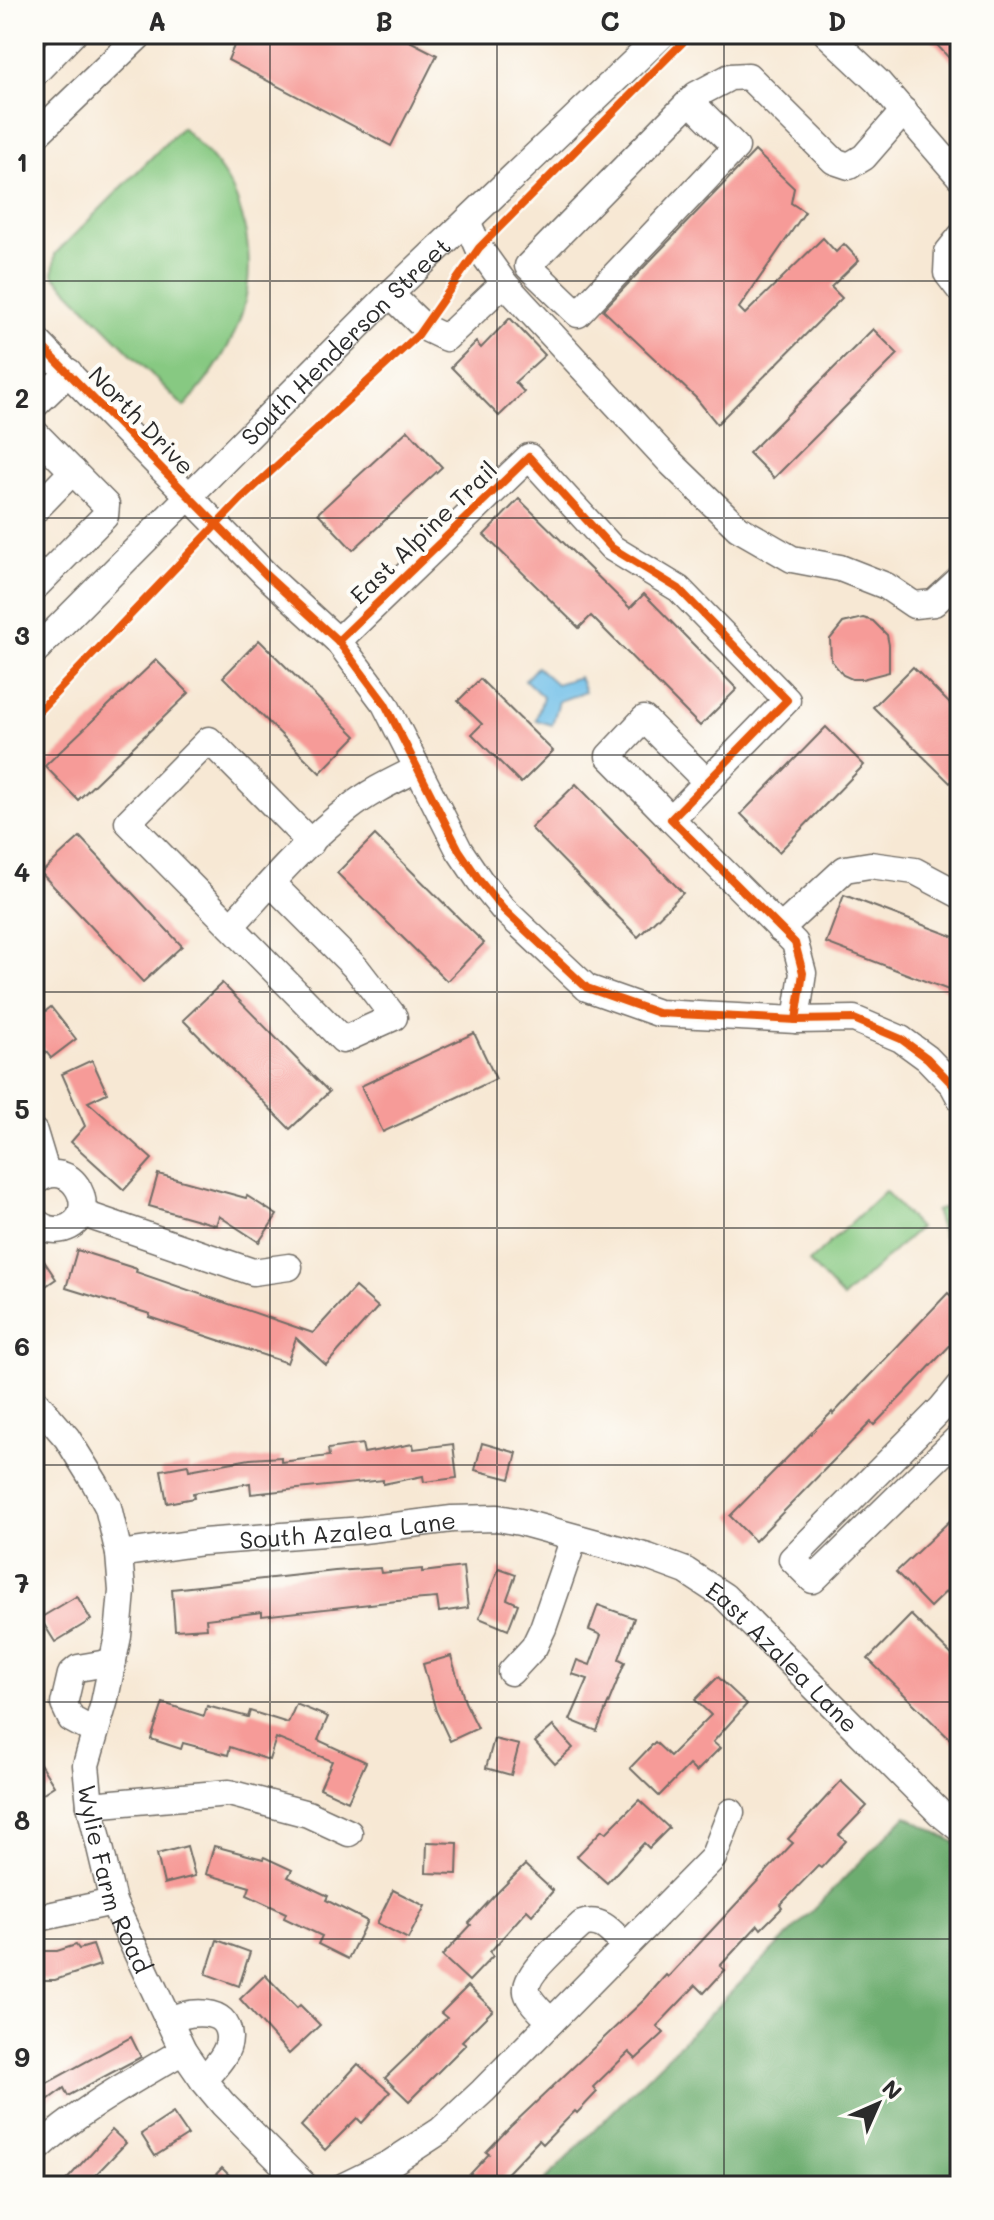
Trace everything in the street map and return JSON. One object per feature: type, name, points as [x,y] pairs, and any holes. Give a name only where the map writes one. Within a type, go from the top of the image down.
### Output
[{"type":"street","points":[[34,74],[73,34]]},
{"type":"street","points":[[34,137],[141,34]]},
{"type":"street","name":"South Henderson Street","points":[[34,652],[390,294],[663,34]]},
{"type":"street","points":[[827,34],[878,82],[960,177]]},
{"type":"street","points":[[690,101],[736,147],[578,314],[528,266],[690,101],[696,95],[730,77],[748,76],[834,161],[849,166],[864,157],[904,111]]},
{"type":"street","points":[[467,221],[479,248],[504,283],[670,462],[738,528],[792,559],[840,568],[886,586],[914,605],[934,603],[960,579]]},
{"type":"street","points":[[960,237],[948,252],[947,273],[960,290]]},
{"type":"street","points":[[390,294],[425,328],[446,338],[504,283]]},
{"type":"street","name":"North Drive","points":[[34,338],[266,575],[338,641],[385,704],[459,850],[480,881],[503,909],[587,988],[658,1013],[796,1020],[854,1019],[901,1039],[927,1058],[953,1085],[960,1098]]},
{"type":"street","points":[[34,406],[69,372]]},
{"type":"street","points":[[34,432],[106,505],[105,516],[34,588]]},
{"type":"street","name":"East Alpine Trail","points":[[338,641],[529,457],[612,548],[679,589],[787,700],[671,819]]},
{"type":"street","points":[[34,511],[73,471]]},
{"type":"street","points":[[706,781],[644,719],[609,756],[795,943],[803,973],[796,1020]]},
{"type":"street","points":[[271,883],[357,969],[394,1017],[343,1040],[128,822],[209,740],[311,843]]},
{"type":"street","points":[[231,926],[347,809],[417,769]]},
{"type":"street","points":[[780,929],[845,869],[870,865],[915,871],[960,895]]},
{"type":"street","points":[[34,1132],[41,1179],[65,1176],[78,1187],[83,1204],[76,1220],[61,1229],[44,1228],[34,1220]]},
{"type":"street","points":[[81,1213],[253,1272],[289,1267]]},
{"type":"street","points":[[960,1386],[792,1559],[813,1580],[960,1436]]},
{"type":"street","name":"Wylie Farm Road","points":[[34,1400],[67,1438],[95,1483],[108,1507],[119,1554],[122,1591],[113,1662],[86,1765],[90,1805],[113,1902],[183,2051],[223,2104],[305,2186]]},
{"type":"street","name":"South Azalea Lane","points":[[119,1554],[203,1542],[476,1518],[520,1522],[574,1538]]},
{"type":"street","points":[[511,1672],[534,1647],[543,1628],[574,1538]]},
{"type":"street","name":"East Azalea Lane","points":[[574,1538],[677,1567],[724,1596],[940,1813],[960,1829]]},
{"type":"street","points":[[95,1732],[71,1719],[64,1704],[71,1674],[78,1668],[113,1662]]},
{"type":"street","points":[[90,1805],[229,1793],[308,1814],[349,1833]]},
{"type":"street","points":[[344,2186],[391,2163],[440,2131],[483,2091],[713,1858],[731,1812]]},
{"type":"street","points":[[34,1919],[113,1902]]},
{"type":"street","points":[[551,2022],[527,1993],[532,1974],[582,1924],[589,1922],[607,1927],[625,1946]]},
{"type":"street","points":[[168,2020],[197,2011],[218,2018],[225,2026],[229,2039],[226,2049],[203,2080]]},
{"type":"street","points":[[34,2152],[99,2099],[183,2051]]},
{"type":"green space","points":[[182,127],[214,161],[233,190],[245,230],[249,258],[248,285],[233,336],[204,384],[184,407],[53,275],[55,254]]},
{"type":"green space","points":[[885,1191],[919,1228],[843,1298],[809,1262]]},
{"type":"green space","points":[[960,1203],[960,1273],[956,1275],[935,1211]]},
{"type":"green space","points":[[906,1816],[960,1845],[960,2186],[539,2186]]},
{"type":"water","points":[[537,667],[556,684],[579,677],[585,692],[559,701],[552,725],[536,720],[543,697],[525,680]]},
{"type":"building","points":[[239,34],[396,34],[437,55],[391,146],[228,60]]},
{"type":"building","points":[[927,34],[960,34],[960,70]]},
{"type":"building","points":[[755,151],[794,188],[791,203],[805,212],[739,308],[745,314],[823,238],[836,252],[844,244],[859,260],[831,287],[842,298],[717,424],[696,398],[603,310]]},
{"type":"building","points":[[510,318],[545,355],[515,382],[524,392],[499,416],[451,367],[476,342],[481,348]]},
{"type":"building","points":[[873,329],[898,354],[774,478],[749,453]]},
{"type":"building","points":[[408,430],[442,467],[353,550],[318,513]]},
{"type":"building","points":[[519,499],[630,608],[644,594],[737,689],[700,726],[591,616],[579,628],[484,535]]},
{"type":"building","points":[[863,618],[873,621],[887,635],[889,672],[852,679],[843,675],[831,660],[830,639],[843,623]]},
{"type":"building","points":[[259,640],[356,736],[320,773],[223,677]]},
{"type":"building","points":[[156,660],[189,693],[78,800],[45,766]]},
{"type":"building","points":[[913,667],[960,714],[960,774],[950,783],[873,707]]},
{"type":"building","points":[[480,679],[553,751],[521,783],[472,734],[482,724],[458,701]]},
{"type":"building","points":[[826,727],[864,765],[779,852],[741,814]]},
{"type":"building","points":[[576,784],[683,893],[638,937],[531,828]]},
{"type":"building","points":[[375,835],[484,943],[447,981],[337,873]]},
{"type":"building","points":[[80,837],[182,946],[143,982],[41,873]]},
{"type":"building","points":[[844,895],[960,939],[960,967],[951,991],[826,943]]},
{"type":"building","points":[[222,983],[329,1092],[290,1129],[183,1020]]},
{"type":"building","points":[[51,1007],[76,1039],[51,1058],[34,1036],[34,1020]]},
{"type":"building","points":[[474,1033],[496,1079],[383,1132],[361,1086]]},
{"type":"building","points":[[92,1060],[107,1093],[88,1102],[152,1159],[124,1190],[71,1142],[85,1126],[62,1074]]},
{"type":"building","points":[[158,1174],[247,1196],[277,1215],[259,1242],[219,1216],[216,1225],[149,1206]]},
{"type":"building","points":[[34,1246],[56,1279],[34,1294]]},
{"type":"building","points":[[77,1250],[313,1333],[355,1287],[378,1307],[326,1365],[296,1338],[287,1363],[66,1288]]},
{"type":"building","points":[[948,1293],[960,1305],[960,1335],[874,1425],[871,1422],[755,1541],[730,1516]]},
{"type":"building","points":[[482,1443],[517,1453],[510,1479],[475,1470]]},
{"type":"building","points":[[362,1444],[364,1453],[413,1444],[414,1449],[453,1444],[457,1478],[424,1482],[423,1476],[383,1484],[383,1480],[251,1494],[250,1483],[193,1493],[194,1498],[167,1503],[161,1470],[188,1465],[189,1470],[250,1459],[281,1457],[281,1462],[329,1456],[328,1449]]},
{"type":"building","points":[[960,1511],[960,1578],[930,1607],[896,1572]]},
{"type":"building","points":[[463,1567],[468,1608],[439,1612],[437,1598],[397,1601],[206,1619],[207,1628],[175,1630],[172,1589],[335,1571],[380,1568],[381,1573],[422,1569],[422,1572]]},
{"type":"building","points":[[499,1568],[516,1574],[507,1599],[518,1604],[508,1630],[479,1618]]},
{"type":"building","points":[[77,1596],[91,1620],[55,1642],[40,1618]]},
{"type":"building","points":[[598,1605],[634,1618],[619,1659],[625,1662],[597,1731],[570,1720],[588,1679],[572,1674],[577,1660],[590,1665],[601,1635],[589,1630]]},
{"type":"building","points":[[911,1615],[960,1663],[960,1749],[868,1659]]},
{"type":"building","points":[[451,1656],[465,1702],[478,1728],[450,1741],[436,1711],[423,1664]]},
{"type":"building","points":[[718,1677],[747,1704],[713,1742],[720,1748],[696,1772],[689,1765],[659,1796],[630,1768],[655,1742],[670,1756],[711,1715],[695,1700]]},
{"type":"building","points":[[163,1703],[204,1716],[207,1706],[248,1717],[250,1711],[288,1723],[296,1704],[328,1717],[318,1740],[366,1762],[348,1801],[320,1788],[332,1761],[276,1738],[269,1760],[230,1747],[228,1755],[183,1743],[181,1749],[151,1739]]},
{"type":"building","points":[[553,1726],[573,1748],[555,1764],[535,1742]]},
{"type":"building","points":[[494,1739],[519,1745],[511,1775],[486,1768]]},
{"type":"building","points":[[34,1754],[54,1786],[34,1799]]},
{"type":"building","points":[[841,1781],[867,1806],[839,1835],[846,1841],[780,1905],[782,1908],[761,1929],[758,1925],[720,1966],[725,1970],[704,1993],[696,1985],[657,2026],[664,2033],[636,2059],[629,2052],[593,2087],[597,2092],[577,2113],[575,2111],[543,2144],[539,2140],[495,2186],[459,2186],[510,2127],[644,2000],[666,1975],[668,1977],[793,1843],[788,1839]]},
{"type":"building","points":[[639,1800],[669,1828],[649,1848],[644,1843],[607,1883],[577,1856],[602,1830],[606,1833]]},
{"type":"building","points":[[427,1842],[458,1843],[457,1874],[426,1873]]},
{"type":"building","points":[[187,1846],[195,1876],[164,1884],[157,1854]]},
{"type":"building","points":[[214,1846],[264,1857],[292,1870],[288,1877],[328,1896],[326,1900],[367,1921],[348,1959],[318,1944],[322,1936],[284,1918],[286,1913],[247,1895],[250,1887],[206,1874]]},
{"type":"building","points":[[525,1865],[553,1891],[532,1915],[527,1910],[490,1952],[493,1956],[469,1981],[442,1956]]},
{"type":"building","points":[[393,1890],[425,1906],[408,1939],[377,1923]]},
{"type":"building","points":[[217,1940],[250,1952],[239,1986],[206,1974]]},
{"type":"building","points":[[76,1945],[79,1949],[93,1945],[100,1965],[55,1980],[34,1980],[34,1951],[57,1951]]},
{"type":"building","points":[[265,1975],[297,2008],[300,2005],[320,2025],[289,2054],[240,1999]]},
{"type":"building","points":[[468,1986],[493,2010],[462,2041],[466,2044],[409,2101],[385,2078],[447,2018],[441,2013]]},
{"type":"building","points":[[131,2037],[141,2057],[68,2096],[64,2088],[34,2110],[34,2090]]},
{"type":"building","points":[[358,2064],[390,2092],[362,2123],[357,2118],[325,2150],[301,2126]]},
{"type":"building","points":[[173,2113],[188,2135],[155,2156],[141,2134]]},
{"type":"building","points":[[112,2130],[126,2143],[85,2186],[61,2186]]},
{"type":"building","points":[[222,2168],[240,2186],[205,2186]]},
{"type":"cycle path","points":[[34,716],[241,499],[418,335],[479,248],[691,34]]},
{"type":"cycle path","points":[[34,338],[266,575],[338,641],[385,704],[459,850],[480,881],[503,909],[587,988],[658,1013],[796,1020],[854,1019],[901,1039],[927,1058],[953,1085],[960,1098]]},
{"type":"cycle path","points":[[338,641],[529,457],[612,548],[679,589],[787,700],[671,819],[795,943],[803,973],[796,1020]]}]
